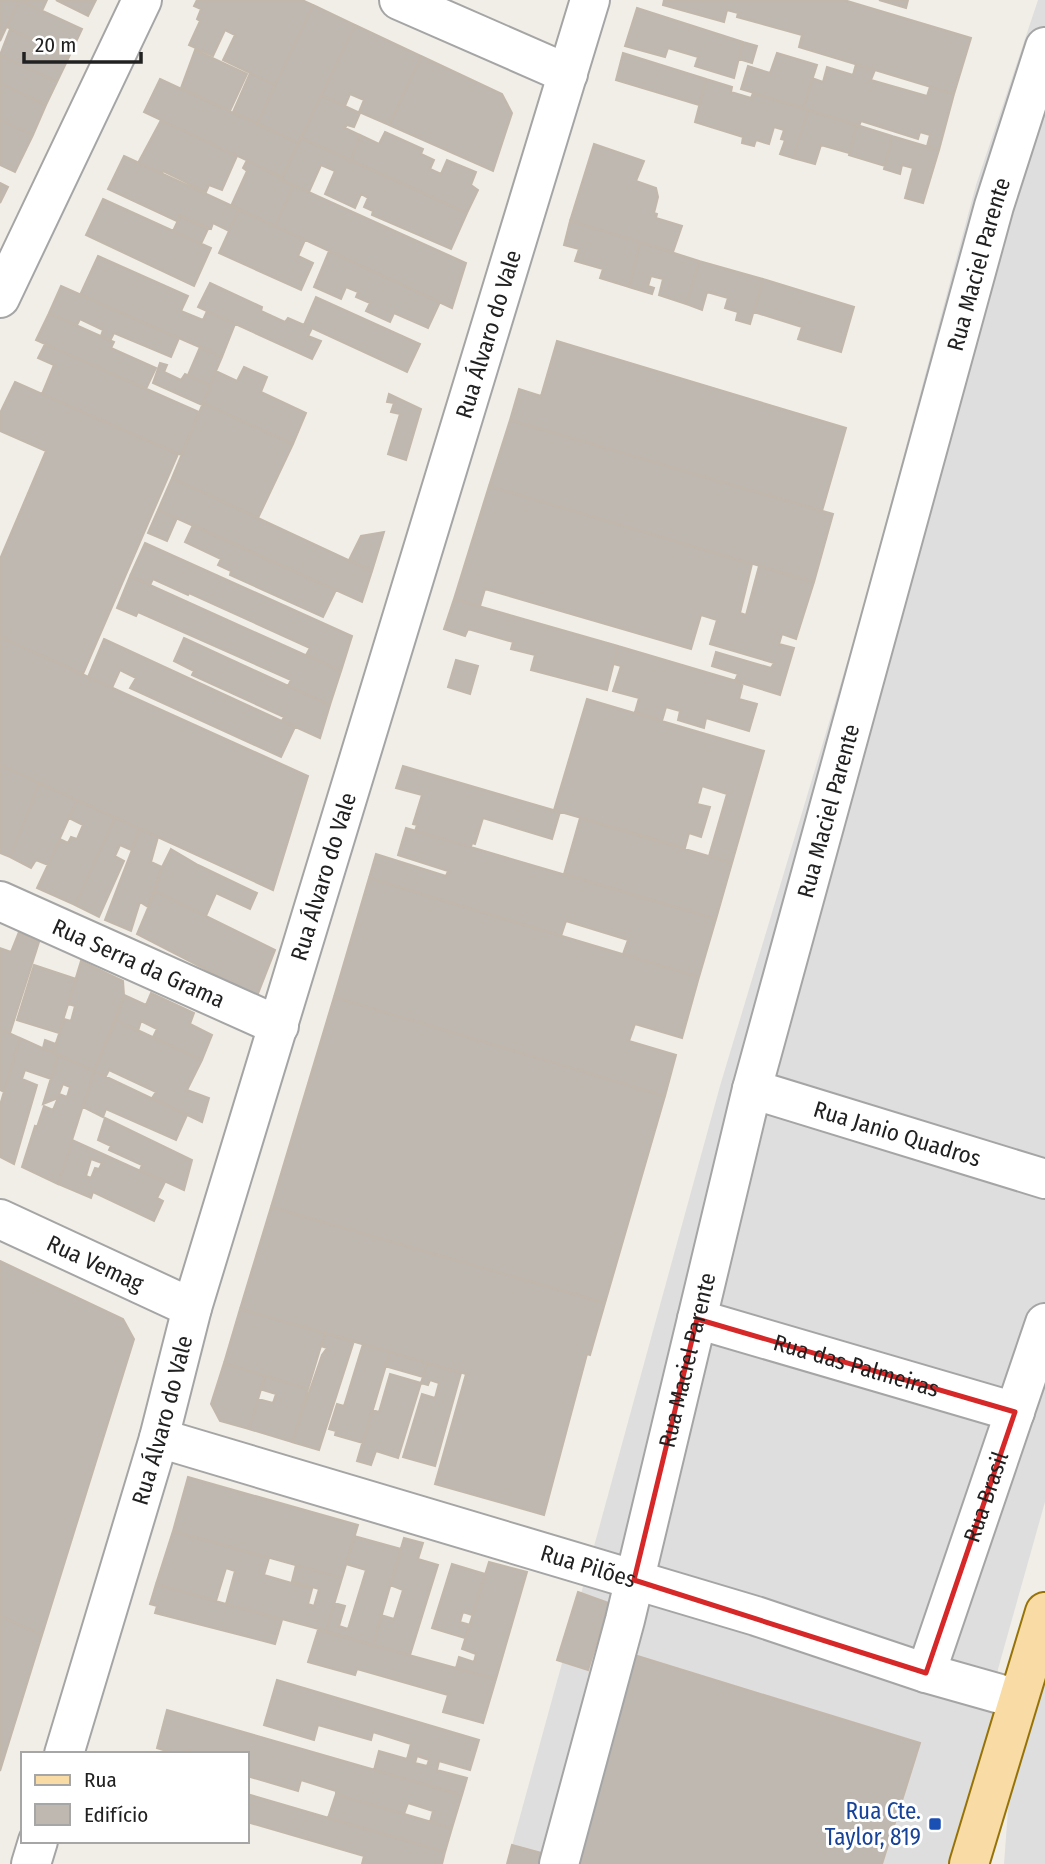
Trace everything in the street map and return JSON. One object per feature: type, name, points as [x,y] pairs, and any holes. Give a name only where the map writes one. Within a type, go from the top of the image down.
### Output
[{"type":"main road","points":[[977,1853],[1018,1699],[1045,1612]]},
{"type":"street","points":[[0,298],[142,0]]},
{"type":"street","points":[[399,0],[568,74]]},
{"type":"street","name":"Rua Álvaro do Vale","points":[[65,1752],[159,1438],[192,1308],[590,0]]},
{"type":"street","name":"Rua Maciel Parente","points":[[559,1864],[625,1620],[752,1089],[994,206],[1045,47]]},
{"type":"street","name":"Rua Serra da Grama","points":[[0,901],[279,1026]]},
{"type":"street","name":"Rua Janio Quadros","points":[[752,1089],[1045,1179]]},
{"type":"street","name":"Rua Vemag","points":[[0,1219],[192,1308]]},
{"type":"street","name":"Rua das Palmeiras","points":[[697,1319],[1015,1412]]},
{"type":"street","name":"Rua Brasil","points":[[926,1673],[1045,1323]]},
{"type":"street","name":"Rua Pilões","points":[[159,1438],[756,1616],[926,1673],[1018,1699]]},
{"type":"street","points":[[31,1864],[37,1843]]},
{"type":"highlighted area","points":[[697,1319],[1015,1412],[926,1673],[634,1580]]},
{"type":"shaded area","points":[[1038,0],[1045,0],[1045,1502],[998,1669],[986,1864],[507,1864],[720,1086],[858,626],[976,185]]},
{"type":"shaded area","points":[[1045,1675],[1045,1864],[1004,1864],[1009,1796]]},
{"type":"building","points":[[0,0],[19,0],[0,41]]},
{"type":"building","points":[[19,0],[82,29],[69,57],[7,27]]},
{"type":"building","points":[[20,0],[47,0],[42,11]]},
{"type":"building","points":[[56,0],[96,0],[88,16]]},
{"type":"building","points":[[197,0],[302,0],[313,5],[275,85],[223,60],[235,35],[225,30],[213,56],[189,45],[200,21],[197,19],[201,9],[194,6]]},
{"type":"building","points":[[664,0],[844,0],[971,38],[954,94],[799,47],[802,35],[737,17],[738,13],[727,10],[724,22],[663,5]]},
{"type":"building","points":[[879,0],[908,0],[906,8]]},
{"type":"building","points":[[313,5],[355,25],[298,143],[257,123]]},
{"type":"building","points":[[637,8],[743,42],[734,78],[695,66],[698,57],[668,48],[665,57],[625,46]]},
{"type":"building","points":[[355,25],[421,56],[389,125],[359,112],[364,100],[350,94],[345,106],[321,95]]},
{"type":"building","points":[[10,29],[69,57],[57,82],[0,55]]},
{"type":"building","points":[[743,42],[757,46],[752,63],[739,59]]},
{"type":"building","points":[[195,50],[247,74],[230,111],[181,88]]},
{"type":"building","points":[[623,53],[706,79],[699,105],[616,80]]},
{"type":"building","points":[[777,53],[817,65],[803,108],[741,89],[748,66],[770,73]]},
{"type":"building","points":[[0,55],[57,82],[46,105],[0,83]]},
{"type":"building","points":[[421,56],[502,94],[512,113],[493,171],[389,125]]},
{"type":"building","points":[[856,64],[875,70],[871,80],[927,96],[930,87],[954,94],[939,150],[927,146],[930,135],[920,132],[918,139],[861,121],[859,126],[803,108],[812,78],[823,82],[827,67],[853,75]]},
{"type":"building","points":[[250,73],[275,85],[257,123],[233,112]]},
{"type":"building","points":[[160,79],[298,143],[282,177],[144,112]]},
{"type":"building","points":[[706,79],[732,87],[731,92],[751,98],[753,93],[808,110],[793,158],[780,154],[785,140],[781,139],[784,130],[774,127],[769,144],[756,140],[754,146],[742,143],[743,137],[695,122]]},
{"type":"building","points":[[0,83],[46,105],[33,135],[0,120]]},
{"type":"building","points":[[321,95],[360,113],[354,127],[347,125],[345,128],[360,135],[351,160],[301,138]]},
{"type":"building","points":[[808,110],[857,125],[849,153],[821,145],[815,164],[793,158]]},
{"type":"building","points":[[0,120],[33,135],[15,172],[0,165]]},
{"type":"building","points":[[161,120],[237,156],[222,190],[209,185],[206,192],[163,171],[162,174],[138,163]]},
{"type":"building","points":[[857,125],[892,136],[885,166],[849,155]]},
{"type":"building","points":[[385,132],[423,149],[421,154],[434,160],[430,169],[441,174],[447,160],[476,172],[471,185],[478,190],[467,213],[351,160],[360,135],[379,144]]},
{"type":"building","points":[[892,136],[939,150],[923,203],[905,198],[913,168],[902,165],[900,174],[884,169]]},
{"type":"building","points":[[301,138],[467,213],[451,249],[372,215],[373,211],[364,207],[368,198],[361,194],[355,208],[325,194],[335,171],[321,165],[309,192],[281,180]]},
{"type":"building","points":[[594,144],[644,161],[636,181],[656,188],[656,218],[682,226],[673,252],[570,221]]},
{"type":"building","points":[[124,156],[239,209],[229,231],[213,223],[211,229],[179,215],[177,221],[108,189]]},
{"type":"building","points":[[247,160],[293,185],[275,226],[231,206],[247,171],[243,168]]},
{"type":"building","points":[[0,183],[8,187],[0,203]]},
{"type":"building","points":[[293,185],[466,263],[452,308],[275,226]]},
{"type":"building","points":[[103,199],[211,248],[194,286],[86,235]]},
{"type":"building","points":[[239,209],[305,240],[298,256],[313,263],[301,290],[219,253]]},
{"type":"building","points":[[180,216],[208,229],[201,244],[173,231]]},
{"type":"building","points":[[570,221],[640,242],[629,287],[600,278],[603,269],[575,261],[579,249],[564,245]]},
{"type":"building","points":[[640,242],[699,261],[686,304],[659,295],[663,279],[651,276],[648,286],[654,288],[652,294],[629,287]]},
{"type":"building","points":[[329,251],[440,302],[428,328],[394,313],[390,322],[366,311],[370,303],[356,297],[358,292],[346,287],[341,299],[314,287]]},
{"type":"building","points":[[98,256],[188,296],[181,311],[203,320],[207,311],[235,324],[222,357],[80,295]]},
{"type":"building","points":[[699,261],[763,279],[750,324],[736,320],[738,312],[725,308],[728,298],[707,292],[702,310],[686,304]]},
{"type":"building","points":[[763,279],[854,307],[841,352],[798,339],[802,327],[754,312]]},
{"type":"building","points":[[210,283],[262,307],[261,311],[285,322],[288,318],[304,325],[316,297],[420,344],[407,372],[312,328],[308,336],[321,341],[312,359],[198,307]]},
{"type":"building","points":[[61,286],[179,338],[171,357],[114,333],[110,341],[101,336],[103,330],[80,319],[77,325],[49,313]]},
{"type":"building","points":[[49,313],[114,342],[111,348],[156,368],[146,389],[36,340]]},
{"type":"building","points":[[557,341],[846,428],[822,511],[510,420],[519,389],[541,396]]},
{"type":"building","points":[[45,344],[199,412],[181,455],[42,394],[54,365],[38,358]]},
{"type":"building","points":[[200,347],[222,357],[210,385],[188,375]]},
{"type":"building","points":[[160,363],[167,365],[164,372],[181,380],[185,374],[210,385],[202,405],[153,383]]},
{"type":"building","points":[[244,367],[267,377],[261,392],[306,413],[293,444],[203,403],[216,371],[237,381]]},
{"type":"building","points":[[15,382],[178,454],[83,674],[0,637],[0,559],[46,451],[0,431],[0,413]]},
{"type":"building","points":[[389,394],[421,409],[406,460],[388,454],[400,414],[391,412],[394,403],[387,402]]},
{"type":"building","points":[[203,403],[293,444],[258,518],[172,478]]},
{"type":"building","points":[[510,420],[833,514],[814,582],[489,486]]},
{"type":"building","points":[[172,478],[372,571],[362,602],[158,510]]},
{"type":"building","points":[[489,486],[752,564],[740,613],[746,615],[759,566],[814,582],[796,639],[782,634],[779,644],[794,648],[780,695],[735,681],[738,674],[712,666],[716,652],[771,668],[774,663],[710,644],[717,620],[701,615],[691,649],[485,589],[480,606],[454,599]]},
{"type":"building","points":[[158,510],[177,518],[167,541],[148,533]]},
{"type":"building","points":[[193,525],[336,590],[323,617],[230,575],[231,571],[218,565],[221,559],[185,542]]},
{"type":"building","points":[[384,532],[372,571],[349,560],[361,536]]},
{"type":"building","points":[[145,543],[352,636],[341,671],[306,655],[310,648],[189,593],[188,595],[153,579],[150,585],[130,576]]},
{"type":"building","points":[[130,576],[341,671],[330,705],[288,686],[291,680],[138,612],[136,616],[117,608]]},
{"type":"building","points":[[454,599],[618,646],[607,690],[531,670],[535,655],[511,649],[513,642],[468,629],[465,636],[444,629]]},
{"type":"building","points":[[0,637],[308,776],[273,890],[0,765]]},
{"type":"building","points":[[184,638],[330,705],[320,738],[282,721],[284,717],[192,675],[194,671],[174,661]]},
{"type":"building","points":[[104,639],[295,727],[281,757],[130,688],[136,678],[120,670],[112,688],[88,677]]},
{"type":"building","points":[[618,646],[743,683],[739,699],[757,704],[749,731],[706,718],[704,728],[678,720],[680,711],[666,707],[662,721],[635,712],[639,698],[613,691],[621,666],[614,664]]},
{"type":"building","points":[[456,660],[478,666],[470,694],[448,687]]},
{"type":"building","points":[[587,699],[764,751],[732,863],[709,856],[727,794],[702,786],[697,804],[710,807],[701,837],[689,833],[685,848],[554,810]]},
{"type":"building","points":[[0,765],[39,783],[10,857],[0,853]]},
{"type":"building","points":[[403,766],[560,812],[552,839],[483,818],[475,844],[472,843],[471,847],[415,831],[417,825],[413,824],[422,795],[396,788]]},
{"type":"building","points":[[39,783],[77,800],[48,865],[36,860],[31,868],[10,857]]},
{"type":"building","points":[[77,800],[115,817],[75,905],[37,888],[60,839],[68,843],[71,837],[77,839],[83,825],[69,818]]},
{"type":"building","points":[[115,817],[140,829],[131,850],[120,845],[115,856],[124,861],[99,917],[75,905]]},
{"type":"building","points":[[580,818],[732,863],[716,919],[564,874]]},
{"type":"building","points":[[406,828],[716,919],[699,977],[623,954],[628,940],[566,921],[561,936],[369,878],[376,854],[446,876],[448,871],[398,855]]},
{"type":"building","points":[[140,829],[158,837],[151,862],[162,867],[148,907],[140,902],[131,931],[105,920]]},
{"type":"building","points":[[171,849],[257,893],[250,909],[216,893],[206,916],[155,891]]},
{"type":"building","points":[[369,878],[699,977],[682,1038],[635,1024],[629,1041],[676,1055],[665,1096],[334,997]]},
{"type":"building","points":[[155,891],[275,950],[257,996],[137,934]]},
{"type":"building","points":[[19,932],[39,942],[10,1033],[0,1029],[0,948],[11,952]]},
{"type":"building","points":[[81,961],[123,981],[124,995],[94,1071],[53,1052],[64,1019],[71,1021],[75,1006],[68,1004]]},
{"type":"building","points":[[34,965],[76,979],[59,1033],[17,1020]]},
{"type":"building","points":[[151,993],[194,1013],[190,1024],[212,1035],[202,1060],[153,1037],[157,1029],[141,1021],[138,1031],[116,1020],[124,995],[146,1005]]},
{"type":"building","points":[[334,997],[665,1096],[605,1303],[271,1207]]},
{"type":"building","points":[[116,1020],[202,1060],[187,1090],[209,1098],[202,1122],[152,1098],[156,1092],[109,1070],[106,1076],[94,1071]]},
{"type":"building","points":[[0,1029],[20,1038],[4,1092],[0,1090]]},
{"type":"building","points":[[20,1038],[58,1055],[51,1079],[25,1070],[22,1079],[37,1085],[14,1164],[0,1157],[0,1105]]},
{"type":"building","points":[[45,1040],[56,1044],[53,1052],[43,1048]]},
{"type":"building","points":[[58,1055],[94,1071],[58,1184],[22,1167],[44,1106],[53,1110],[58,1098],[43,1104]],"holes":[[[63,1084],[70,1087],[67,1097],[59,1094]]]},
{"type":"building","points":[[94,1071],[187,1115],[176,1140],[106,1109],[103,1117],[83,1107]]},
{"type":"building","points":[[105,1118],[192,1160],[184,1190],[140,1170],[142,1165],[109,1150],[111,1146],[98,1140]]},
{"type":"building","points":[[72,1140],[165,1182],[157,1198],[163,1201],[154,1221],[93,1192],[91,1198],[58,1184]],"holes":[[[91,1159],[102,1163],[99,1169],[95,1168],[91,1178],[86,1176]]]},
{"type":"building","points":[[271,1207],[605,1303],[590,1355],[587,1354],[544,1515],[435,1484],[466,1374],[240,1309]]},
{"type":"building","points":[[0,1261],[123,1319],[134,1339],[42,1635],[0,1616]]},
{"type":"building","points":[[240,1309],[325,1333],[308,1389],[224,1363]]},
{"type":"building","points":[[325,1333],[354,1341],[319,1450],[292,1442],[322,1355],[327,1348],[321,1346]]},
{"type":"building","points":[[363,1344],[390,1352],[363,1443],[335,1435],[336,1431],[329,1429],[337,1404],[344,1406]]},
{"type":"building","points":[[390,1352],[427,1363],[423,1377],[385,1366]]},
{"type":"building","points":[[224,1363],[265,1376],[249,1429],[220,1421],[211,1404]]},
{"type":"building","points":[[427,1363],[461,1373],[435,1466],[403,1457],[422,1394],[435,1398],[439,1383],[430,1380],[428,1385],[421,1383]]},
{"type":"building","points":[[390,1374],[421,1383],[398,1458],[376,1451],[371,1465],[357,1461],[372,1410],[379,1412]]},
{"type":"building","points":[[265,1376],[308,1389],[292,1442],[249,1429],[258,1399],[273,1403],[276,1394],[260,1389]]},
{"type":"building","points":[[188,1477],[358,1525],[342,1578],[173,1531]]},
{"type":"building","points":[[173,1531],[269,1558],[264,1575],[312,1589],[308,1604],[314,1606],[319,1589],[292,1581],[296,1565],[342,1578],[326,1631],[226,1604],[235,1571],[226,1568],[216,1601],[156,1584]]},
{"type":"building","points":[[354,1536],[401,1549],[373,1645],[326,1631],[334,1603],[345,1606],[339,1626],[348,1629],[366,1570],[346,1564]]},
{"type":"building","points":[[404,1538],[423,1543],[418,1559],[438,1565],[410,1655],[373,1645],[381,1615],[394,1619],[403,1590],[390,1585]]},
{"type":"building","points":[[489,1562],[527,1572],[496,1679],[456,1668],[459,1657],[474,1662],[476,1654],[462,1649]]},
{"type":"building","points":[[452,1564],[485,1574],[472,1615],[463,1612],[460,1622],[470,1625],[465,1638],[432,1628]]},
{"type":"building","points":[[156,1584],[282,1620],[275,1644],[155,1613],[157,1606],[150,1604]]},
{"type":"building","points":[[578,1592],[609,1603],[588,1670],[557,1660]]},
{"type":"building","points":[[0,1616],[42,1635],[0,1771]]},
{"type":"building","points":[[318,1630],[496,1679],[483,1723],[443,1712],[448,1695],[357,1669],[355,1675],[308,1662]]},
{"type":"building","points":[[631,1654],[920,1743],[882,1864],[575,1864]]},
{"type":"building","points":[[277,1680],[479,1740],[470,1770],[439,1761],[437,1770],[467,1778],[462,1795],[374,1770],[379,1751],[407,1759],[411,1744],[373,1732],[371,1740],[318,1725],[314,1740],[264,1725]],"holes":[[[417,1756],[429,1760],[427,1766],[415,1763]]]},
{"type":"building","points":[[167,1710],[462,1795],[452,1828],[430,1822],[433,1811],[408,1803],[404,1814],[336,1794],[336,1791],[301,1780],[298,1791],[248,1776],[248,1752],[170,1752],[157,1748]]},
{"type":"building","points":[[248,1794],[445,1852],[442,1864],[362,1864],[364,1856],[248,1822]]},
{"type":"building","points":[[336,1794],[452,1828],[445,1852],[328,1818]]},
{"type":"building","points":[[512,1845],[545,1854],[542,1864],[507,1864]]},
{"type":"place","name":"Rua Cte. Taylor, 819","points":[[935,1824]]}]
